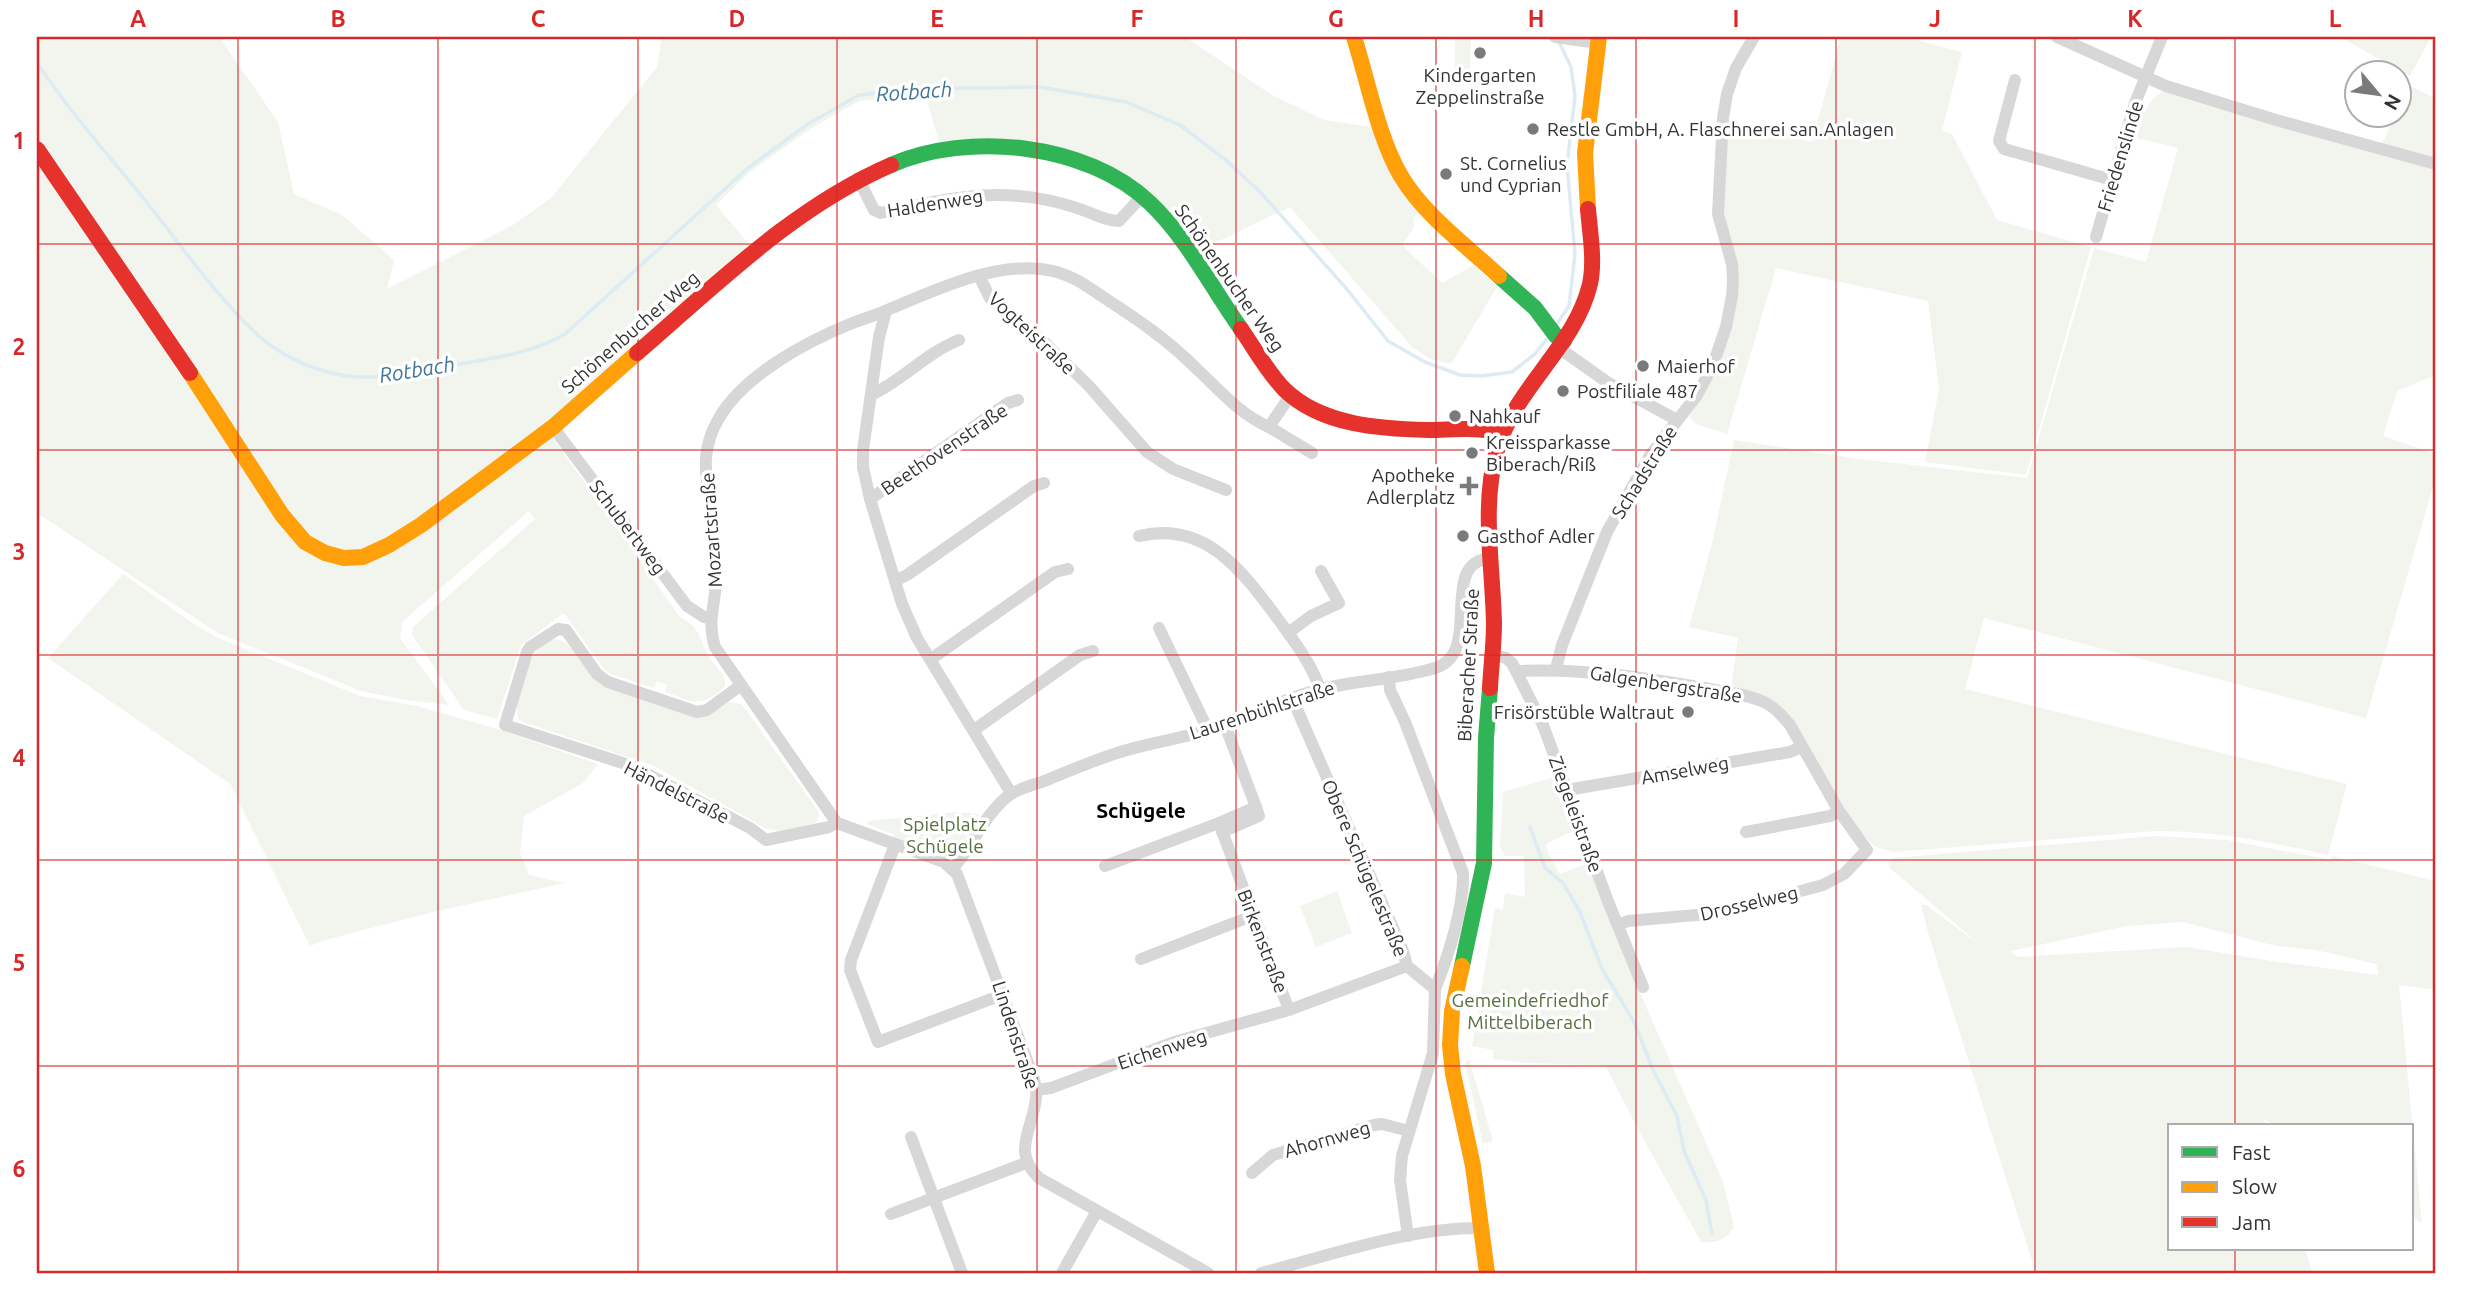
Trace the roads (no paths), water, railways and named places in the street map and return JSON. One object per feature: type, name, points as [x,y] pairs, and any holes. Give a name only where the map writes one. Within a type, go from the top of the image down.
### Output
[{"type":"street","points":[[1354,37],[1389,152],[1406,184],[1440,222],[1560,331],[1607,382],[1677,420]]},
{"type":"street","points":[[1555,37],[1598,40]]},
{"type":"street","name":"Schadstraße","points":[[1556,669],[1562,645],[1607,532],[1649,457],[1697,395],[1713,365],[1726,327],[1732,296],[1732,264],[1718,214],[1723,118],[1727,94],[1736,68],[1754,37]]},
{"type":"street","points":[[2057,37],[2166,86],[2276,120],[2436,164]]},
{"type":"street","name":"Friedenslinde","points":[[2096,237],[2145,76],[2162,37]]},
{"type":"street","name":"Biberacher Straße","points":[[1487,1273],[1483,1228],[1453,1074],[1450,1037],[1452,1011],[1484,863],[1486,738],[1493,654],[1494,600],[1489,513],[1492,469],[1503,434],[1590,283],[1591,253],[1585,153],[1598,40]]},
{"type":"street","points":[[2015,80],[1999,141],[2004,149],[2112,180]]},
{"type":"street","name":"Schönenbucher Weg","points":[[37,149],[178,355],[282,515],[305,542],[325,554],[344,558],[363,557],[388,545],[528,447],[754,252],[814,205],[858,178],[905,158],[943,150],[1014,147],[1054,154],[1096,169],[1142,195],[1184,243],[1218,297],[1290,396],[1319,412],[1346,422],[1415,429],[1490,430],[1503,434]]},
{"type":"street","name":"Haldenweg","points":[[858,178],[874,210],[881,213],[946,198],[1006,194],[1070,206],[1110,221],[1119,221],[1142,195]]},
{"type":"street","name":"Vogteistraße","points":[[1226,490],[1173,469],[1147,452],[1089,386],[1045,342],[990,298],[979,276],[1016,268],[1037,269],[1059,273],[1082,282],[1158,333],[1240,410],[1312,453]]},
{"type":"street","name":"Mozartstraße","points":[[836,823],[715,647],[710,632],[710,618],[716,596],[716,575],[706,461],[712,432],[720,416],[748,384],[763,372],[828,334],[907,300],[979,276]]},
{"type":"street","name":"Beethovenstraße","points":[[886,311],[879,337],[863,450],[863,467],[870,499],[895,581],[917,638],[1011,793]]},
{"type":"street","points":[[871,395],[888,387],[939,348],[959,340]]},
{"type":"street","points":[[1269,427],[1290,396]]},
{"type":"street","name":"Beethovenstraße","points":[[870,499],[1008,403],[1018,400]]},
{"type":"street","name":"Schubertweg","points":[[554,427],[687,606],[710,618]]},
{"type":"street","points":[[895,581],[1034,486],[1044,483]]},
{"type":"street","points":[[1139,536],[1154,532],[1178,535],[1206,544],[1221,554],[1248,580],[1288,633],[1314,672],[1320,689]]},
{"type":"street","name":"Laurenbühlstraße","points":[[953,868],[992,812],[1011,793],[1125,750],[1225,725],[1320,689],[1444,665],[1454,656],[1458,642],[1463,588],[1470,567],[1479,559],[1491,558]]},
{"type":"street","points":[[931,659],[1055,572],[1068,569]]},
{"type":"street","points":[[1288,633],[1311,616],[1339,603],[1321,571]]},
{"type":"street","points":[[1159,628],[1208,730]]},
{"type":"street","name":"Händelstraße","points":[[741,685],[707,710],[696,712],[608,682],[597,674],[566,631],[558,629],[527,652],[505,725],[632,766],[750,828],[766,840],[829,827],[836,823]]},
{"type":"street","points":[[974,730],[1080,655],[1093,651]]},
{"type":"street","name":"Ziegeleistraße","points":[[1493,654],[1506,657],[1517,671],[1543,725],[1643,987]]},
{"type":"street","name":"Galgenbergstraße","points":[[1517,671],[1556,669],[1648,678],[1758,700],[1774,708],[1782,716],[1839,811],[1867,850]]},
{"type":"street","points":[[1389,677],[1394,698],[1462,873],[1462,890],[1450,948],[1435,989],[1433,1053],[1402,1156],[1400,1180],[1408,1236]]},
{"type":"street","name":"Obere Schügelestraße","points":[[1292,698],[1403,951],[1407,966],[1435,989]]},
{"type":"street","points":[[1105,866],[1220,828],[1256,807],[1225,725]]},
{"type":"street","name":"Amselweg","points":[[1567,790],[1790,752],[1801,747]]},
{"type":"street","points":[[1746,832],[1830,816],[1839,811]]},
{"type":"street","points":[[836,823],[944,862],[953,868]]},
{"type":"street","name":"Birkenstraße","points":[[1220,828],[1289,1010],[1407,966]]},
{"type":"street","points":[[895,845],[850,960],[850,970],[878,1042],[1004,994]]},
{"type":"street","name":"Drosselweg","points":[[1618,925],[1628,921],[1719,913],[1823,885],[1844,874],[1867,850]]},
{"type":"street","name":"Lindenstraße","points":[[953,868],[1004,994],[1036,1090],[1026,1140],[1026,1163]]},
{"type":"street","points":[[1141,959],[1252,916]]},
{"type":"street","name":"Eichenweg","points":[[1036,1090],[1051,1088],[1174,1042],[1289,1010]]},
{"type":"street","name":"Ahornweg","points":[[1252,1173],[1273,1155],[1374,1125],[1382,1124],[1409,1131]]},
{"type":"street","points":[[911,1137],[962,1273]]},
{"type":"street","points":[[891,1214],[1026,1163],[1039,1178],[1208,1273]]},
{"type":"street","points":[[1062,1273],[1097,1211]]},
{"type":"street","points":[[1261,1273],[1408,1236],[1483,1228]]},
{"type":"waterway","name":"Rotbach","points":[[1555,327],[1569,306],[1575,254],[1567,165],[1575,96],[1571,67],[1559,42]]},
{"type":"waterway","name":"Rotbach","points":[[37,63],[78,119],[243,321],[265,341],[291,358],[343,375],[375,377],[407,373],[511,354],[552,341],[565,334],[748,168],[808,124],[859,95],[916,89],[1040,87],[1126,102],[1180,125],[1227,161],[1261,193],[1346,288],[1388,341],[1425,362],[1460,375],[1481,376],[1512,372],[1535,354],[1549,336]]},
{"type":"waterway","points":[[1530,827],[1545,868],[1563,883],[1580,912],[1602,969],[1634,1022],[1654,1072],[1677,1116],[1684,1151],[1706,1200],[1712,1234]]},
{"type":"place","name":"Kindergarten Zeppelinstraße","points":[[1480,53]]},
{"type":"place","name":"Restle GmbH, A. Flaschnerei san.Anlagen","points":[[1533,129]]},
{"type":"place","name":"St. Cornelius und Cyprian","points":[[1446,174]]},
{"type":"place","name":"Maierhof","points":[[1643,366]]},
{"type":"place","name":"Postfiliale 487","points":[[1563,391]]},
{"type":"place","name":"Nahkauf","points":[[1455,416]]},
{"type":"place","name":"Kreissparkasse Biberach/Riß","points":[[1472,453]]},
{"type":"place","name":"Apotheke Adlerplatz","points":[[1469,486]]},
{"type":"place","name":"Gasthof Adler","points":[[1463,536]]},
{"type":"place","name":"Frisörstüble Waltraut","points":[[1688,712]]},
{"type":"district","name":"Schügele","points":[[1141,810]]},
{"type":"park label","name":"Spielplatz Schügele","points":[[945,835]]},
{"type":"park label","name":"Gemeindefriedhof Mittelbiberach","points":[[1530,1011]]}]
